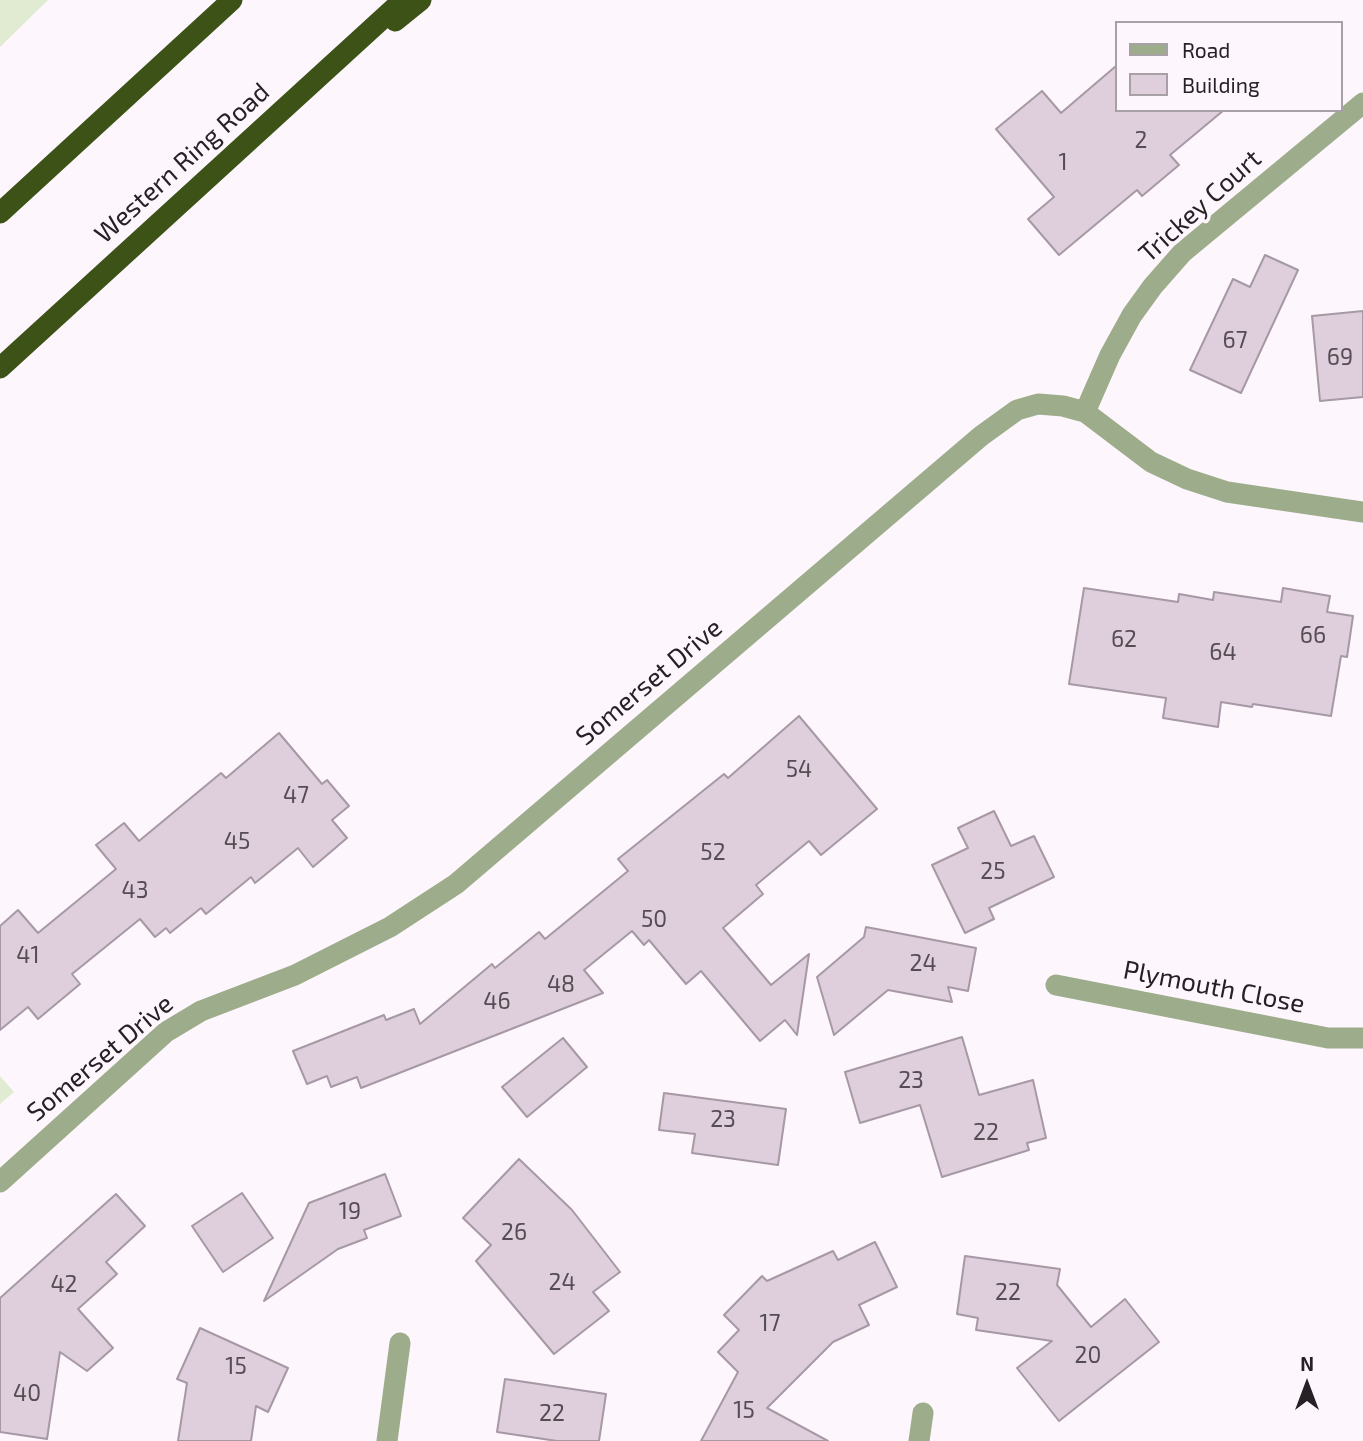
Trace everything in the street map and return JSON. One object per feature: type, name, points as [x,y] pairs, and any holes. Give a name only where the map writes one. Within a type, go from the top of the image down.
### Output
[{"type":"highway","points":[[0,214],[232,0]]},
{"type":"highway","name":"Western Ring Road","points":[[0,368],[230,155],[403,0]]},
{"type":"highway","points":[[230,155],[421,0]]},
{"type":"street","name":"Trickey Court","points":[[1086,412],[1115,345],[1153,286],[1182,253],[1363,103]]},
{"type":"street","name":"Somerset Drive","points":[[0,1182],[166,1032],[201,1011],[307,969],[390,927],[456,884],[971,445],[1017,410],[1038,404],[1063,406],[1086,412],[1151,462],[1187,479],[1227,492],[1363,512]]},
{"type":"street","name":"Plymouth Close","points":[[1056,985],[1328,1038],[1363,1038]]},
{"type":"street","points":[[387,1441],[400,1343]]},
{"type":"street","points":[[919,1441],[923,1413]]},
{"type":"green space","points":[[0,0],[48,0],[0,47]]},
{"type":"green space","points":[[0,1076],[14,1092],[0,1104]]},
{"type":"building","points":[[1114,68],[1114,112],[1222,112],[1170,155],[1179,165],[1142,196],[1137,190],[1059,255],[1028,219],[1054,197],[996,129],[1042,91],[1061,113]]},
{"type":"building","points":[[1265,255],[1298,270],[1241,393],[1190,370],[1233,279],[1250,287]]},
{"type":"building","points":[[1363,311],[1363,397],[1320,401],[1312,316]]},
{"type":"building","points":[[1084,588],[1178,602],[1179,594],[1213,600],[1214,592],[1281,602],[1283,588],[1330,596],[1327,612],[1353,616],[1347,657],[1341,656],[1331,716],[1221,702],[1218,727],[1163,718],[1166,698],[1069,684]]},
{"type":"building","points":[[799,716],[877,809],[821,855],[809,841],[756,885],[763,894],[723,928],[771,985],[809,954],[797,1035],[785,1020],[760,1041],[701,971],[686,984],[649,940],[644,945],[632,931],[584,970],[603,993],[361,1088],[357,1077],[331,1087],[327,1076],[307,1084],[293,1051],[384,1015],[386,1020],[414,1009],[420,1024],[492,964],[495,968],[539,932],[545,939],[628,871],[618,859],[724,774],[728,778]]},
{"type":"building","points":[[279,733],[322,784],[327,780],[349,806],[332,820],[347,838],[313,867],[298,848],[255,883],[251,877],[206,914],[201,908],[170,933],[166,928],[155,937],[140,919],[72,974],[80,984],[38,1019],[28,1007],[0,1030],[0,926],[18,910],[38,933],[116,869],[96,845],[124,823],[139,841],[221,773],[226,778]]},
{"type":"building","points":[[994,811],[1011,846],[1034,836],[1054,877],[989,908],[994,919],[965,933],[932,865],[968,848],[958,828]]},
{"type":"building","points":[[866,927],[976,948],[968,991],[948,987],[952,1002],[888,990],[834,1035],[817,977],[864,937]]},
{"type":"building","points":[[962,1037],[979,1095],[1033,1080],[1046,1138],[1027,1143],[1029,1150],[942,1177],[920,1105],[860,1123],[845,1072]]},
{"type":"building","points":[[563,1038],[587,1067],[527,1117],[502,1087]]},
{"type":"building","points":[[664,1093],[786,1109],[778,1165],[692,1153],[695,1134],[659,1130]]},
{"type":"building","points":[[519,1159],[572,1210],[620,1272],[593,1292],[609,1311],[554,1354],[476,1261],[491,1245],[463,1218]]},
{"type":"building","points":[[385,1174],[401,1216],[364,1230],[367,1238],[338,1249],[264,1301],[309,1203]]},
{"type":"building","points":[[242,1193],[273,1238],[223,1272],[192,1226]]},
{"type":"building","points":[[116,1194],[145,1226],[106,1262],[117,1274],[78,1309],[113,1348],[87,1371],[60,1352],[47,1439],[0,1432],[0,1298]]},
{"type":"building","points":[[875,1242],[897,1287],[859,1305],[869,1325],[833,1342],[767,1408],[828,1441],[701,1441],[738,1372],[718,1352],[739,1330],[724,1315],[762,1276],[767,1281],[833,1251],[838,1260]]},
{"type":"building","points":[[965,1256],[1060,1269],[1057,1285],[1091,1327],[1125,1299],[1159,1342],[1059,1421],[1017,1368],[1052,1341],[976,1330],[978,1318],[957,1314]]},
{"type":"building","points":[[200,1328],[288,1368],[268,1412],[256,1406],[251,1441],[178,1441],[187,1383],[177,1379]]},
{"type":"building","points":[[505,1379],[606,1394],[599,1441],[557,1441],[497,1432]]}]
